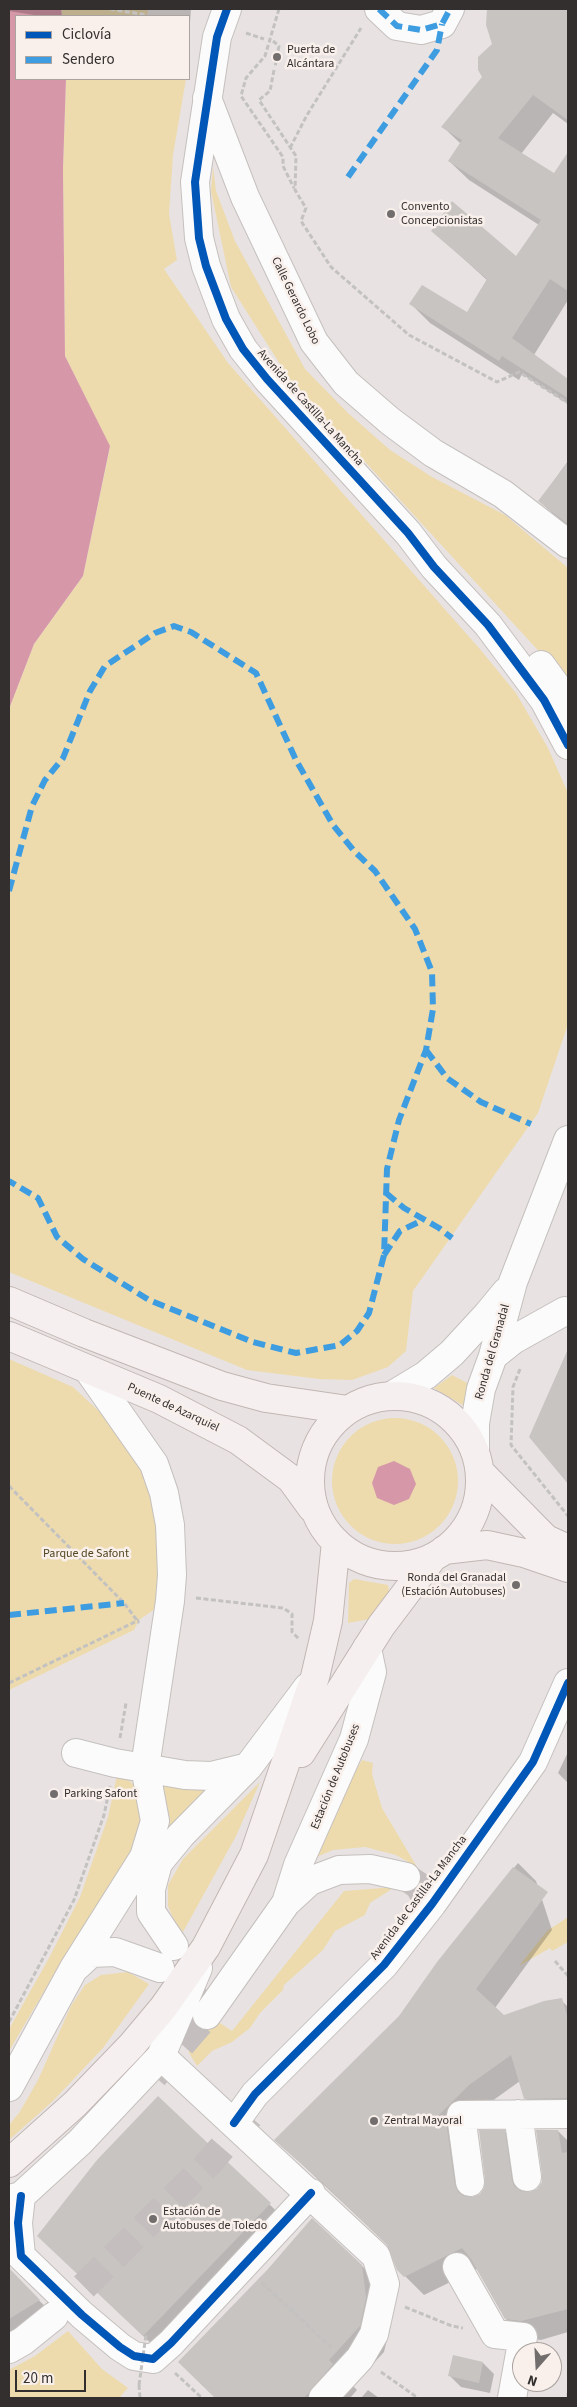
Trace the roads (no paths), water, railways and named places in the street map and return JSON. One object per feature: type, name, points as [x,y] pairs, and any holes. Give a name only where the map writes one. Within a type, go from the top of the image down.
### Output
[{"type":"main road","points":[[9,1301],[84,1333],[222,1386],[266,1398],[348,1410]]},
{"type":"main road","name":"Puente de Azarquiel","points":[[9,1336],[158,1399],[238,1440],[291,1479],[315,1511]]},
{"type":"main road","name":"Ronda del Granadal","points":[[568,1549],[546,1539],[477,1462],[462,1428],[442,1410],[418,1399],[393,1395],[369,1399],[348,1410],[327,1429],[313,1455],[309,1483],[315,1511],[324,1528],[336,1542],[358,1557],[383,1565],[409,1565],[439,1553],[487,1545],[524,1553],[568,1568]]},
{"type":"main road","name":"Ronda del Granadal","points":[[439,1553],[461,1535],[472,1516],[479,1495],[477,1462]]},
{"type":"main road","points":[[9,2163],[75,2104],[132,2045],[163,2008],[206,1947],[254,1855],[315,1677],[328,1622],[336,1542]]},
{"type":"main road","points":[[273,1799],[340,1688],[406,1591],[439,1553]]},
{"type":"street","points":[[371,17],[397,26],[421,30],[442,24],[450,9]]},
{"type":"street","name":"Avenida de Castilla-La Mancha","points":[[226,18],[206,97],[195,182],[199,238],[206,266],[226,319],[243,349],[267,379],[408,532],[434,567],[488,625],[544,700],[568,745]]},
{"type":"street","name":"Calle Gerardo Lobo","points":[[206,97],[245,197],[314,342],[346,383],[390,421],[433,453],[503,494],[568,544]]},
{"type":"street","name":"Avenida de Castilla-La Mancha","points":[[408,532],[446,562],[492,607],[527,648],[568,702]]},
{"type":"street","points":[[393,1395],[426,1374],[452,1353],[487,1315],[513,1282],[568,1140]]},
{"type":"street","name":"Ronda del Granadal","points":[[477,1462],[475,1423],[479,1401],[513,1282]]},
{"type":"street","points":[[493,1356],[513,1340],[567,1308]]},
{"type":"street","points":[[9,2087],[74,1968],[144,1857],[155,1821],[145,1767],[170,1601],[172,1575],[170,1525],[164,1493],[154,1464],[89,1371]]},
{"type":"street","name":"Estación de Autobuses","points":[[286,1903],[298,1865],[354,1739],[372,1672],[367,1648]]},
{"type":"street","points":[[74,1968],[91,1953],[115,1952],[167,1957],[151,1912],[151,1889],[158,1864],[181,1835],[248,1767],[315,1677]]},
{"type":"street","name":"Avenida de Castilla-La Mancha","points":[[234,2123],[255,2094],[384,1965],[432,1904],[533,1762],[568,1683]]},
{"type":"street","points":[[76,1753],[115,1763],[198,1776],[228,1774],[248,1767]]},
{"type":"street","name":"Estación de Autobuses","points":[[207,2015],[286,1903],[310,1881],[339,1870],[370,1869],[406,1877]]},
{"type":"street","points":[[206,1947],[161,2056],[80,2142],[15,2198],[21,2256],[82,2315],[120,2347],[134,2356],[153,2359],[151,2346],[171,2344],[311,2193]]},
{"type":"street","points":[[161,2056],[311,2193],[376,2256],[385,2284],[374,2334],[356,2362],[323,2398]]},
{"type":"street","points":[[212,2103],[255,2094]]},
{"type":"street","points":[[470,2182],[461,2114],[568,2114]]},
{"type":"street","points":[[518,2114],[527,2178]]},
{"type":"street","points":[[457,2267],[495,2334],[523,2337],[512,2398]]},
{"type":"street","points":[[9,2350],[54,2316]]},
{"type":"tunnel","points":[[406,1877],[419,1886],[428,1903],[412,1923]]},
{"type":"tunnel","points":[[154,2076],[207,2015],[193,1995]]},
{"type":"tunnel","points":[[54,2316],[208,2164],[254,2111]]},
{"type":"place","name":"Puerta de Alcántara","points":[[277,57]]},
{"type":"place","name":"Convento Concepcionistas","points":[[391,214]]},
{"type":"place","name":"Ronda del Granadal (Estación Autobuses)","points":[[516,1585]]},
{"type":"place","name":"Parking Safont","points":[[54,1794]]},
{"type":"place","name":"Zentral Mayoral","points":[[374,2121]]},
{"type":"place","name":"Estación de Autobuses de Toledo","points":[[153,2219]]},
{"type":"park label","name":"Parque de Safont","points":[[86,1554]]}]
